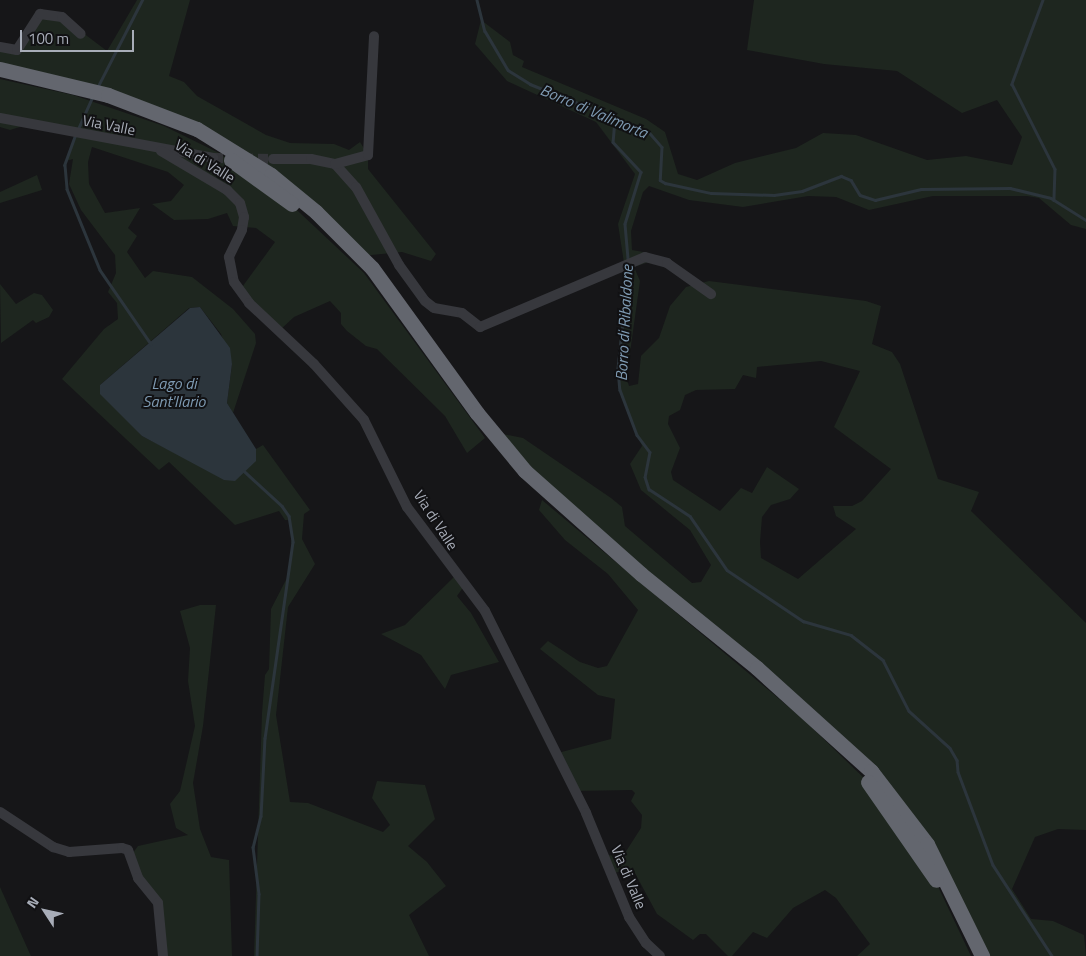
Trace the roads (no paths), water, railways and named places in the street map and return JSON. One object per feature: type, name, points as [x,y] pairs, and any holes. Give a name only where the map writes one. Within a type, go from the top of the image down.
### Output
[{"type":"highway","points":[[0,69],[102,93],[189,126],[260,167],[316,212],[372,268],[525,471],[640,574],[758,668],[871,771],[927,844],[982,956]]},
{"type":"highway","points":[[0,79],[72,95],[164,126],[219,153],[309,218],[364,273],[470,419],[520,478],[626,573],[803,719],[866,781],[924,860],[971,956]]},
{"type":"street","points":[[0,47],[17,50],[40,14],[62,17],[81,34]]},
{"type":"street","points":[[273,159],[311,159],[335,164],[368,155],[374,36]]},
{"type":"street","name":"Via Valle","points":[[0,118],[36,122],[74,134],[161,151],[213,158]]},
{"type":"street","name":"Via di Valle","points":[[161,151],[227,190],[240,203],[244,217],[242,230],[229,258],[234,282],[249,303],[314,364],[364,420],[407,507],[485,611],[586,813],[629,917],[646,943],[660,956]]},
{"type":"street","points":[[335,164],[356,187],[403,272],[425,301],[434,308],[462,313],[480,327],[628,261],[645,257],[667,263],[712,294]]},
{"type":"street","points":[[0,812],[53,848],[69,852],[122,848],[128,850],[138,878],[158,903],[163,956]]},
{"type":"water","name":"Lago di Sant'Ilario","points":[[200,307],[230,348],[232,364],[227,403],[256,449],[256,461],[235,481],[224,480],[142,436],[100,394],[100,385],[190,308]]},
{"type":"waterway","points":[[97,88],[142,0]]},
{"type":"waterway","name":"Borro di Valimorta","points":[[477,0],[485,31],[508,70],[530,84],[648,131],[662,147],[660,180],[665,183],[711,193],[774,195],[802,191],[841,176],[851,180],[860,195],[875,200],[921,189],[1010,188],[1051,198],[1086,220]]},
{"type":"waterway","points":[[1043,0],[1012,84],[1055,169],[1054,200]]},
{"type":"waterway","points":[[78,129],[92,98]]},
{"type":"waterway","name":"Borro di Ribaldone","points":[[615,120],[613,142],[641,172],[625,224],[628,262]]},
{"type":"waterway","points":[[76,134],[65,165],[67,189],[100,270],[151,344]]},
{"type":"waterway","name":"Borro di Ribaldone","points":[[629,267],[618,369],[620,390],[637,435],[650,452],[645,477],[649,489],[690,516],[727,570],[803,621],[851,635],[883,660],[909,711],[950,748],[957,760],[958,772],[993,865],[1052,956]]},
{"type":"waterway","points":[[244,471],[282,506],[289,516],[293,542],[265,738],[261,816],[253,847],[259,894],[257,956]]},
{"type":"tunnel","points":[[213,158],[273,159]]}]
